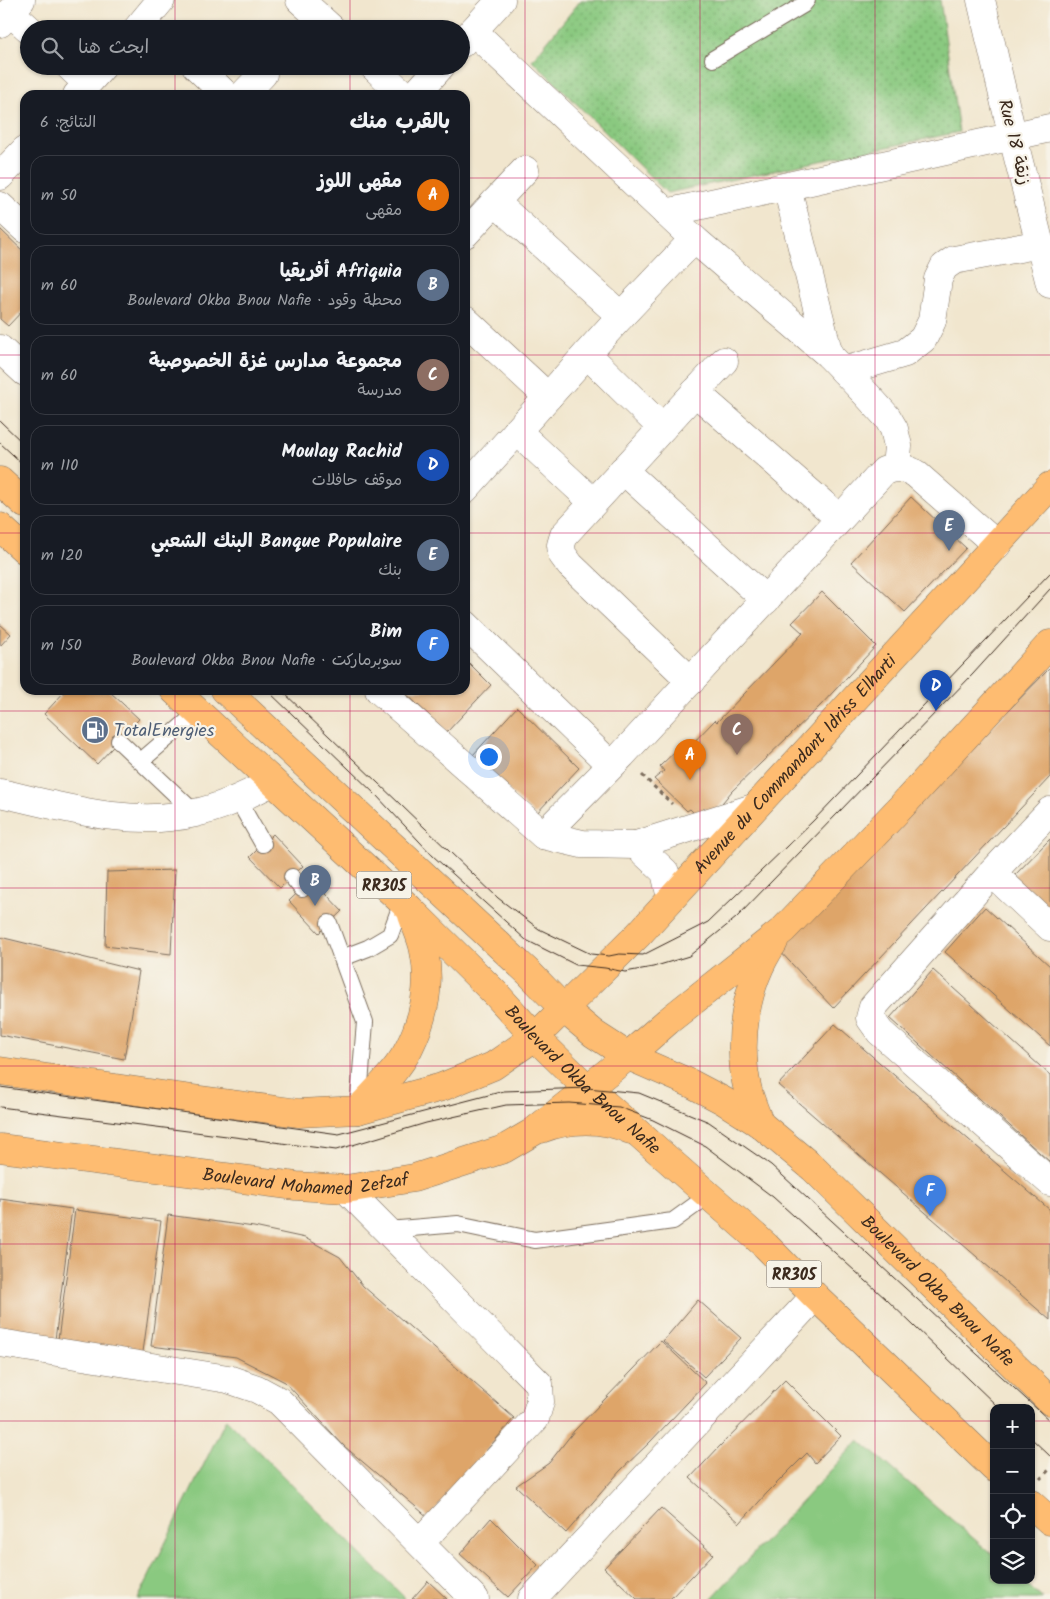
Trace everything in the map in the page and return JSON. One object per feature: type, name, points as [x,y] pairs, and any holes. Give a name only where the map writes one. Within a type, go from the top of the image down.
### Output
[{"type":"main road","points":[[0,481],[20,499]]},
{"type":"main road","name":"Avenue du Commandant Idriss Elharti","points":[[536,1036],[638,935],[1050,486]]},
{"type":"main road","points":[[0,527],[20,545]]},
{"type":"main road","points":[[587,1088],[783,930],[901,807],[1050,644]]},
{"type":"main road","name":"Boulevard Okba Bnou Nafie","points":[[179,695],[406,905],[587,1088],[766,1246],[815,1296],[990,1464]]},
{"type":"main road","name":"Boulevard Okba Bnou Nafie","points":[[230,695],[529,973],[564,1009],[594,1034],[628,1056],[690,1083],[724,1101],[760,1124],[813,1168],[1050,1401]]},
{"type":"main road","points":[[358,1110],[387,1079],[409,1050],[422,1016],[428,982],[424,950],[406,905]]},
{"type":"main road","points":[[760,1124],[748,1091],[744,1066],[744,1022],[752,988],[765,955],[783,930]]},
{"type":"main road","points":[[0,1071],[163,1096],[299,1113],[358,1110],[442,1087],[493,1066],[536,1036]]},
{"type":"main road","name":"Boulevard Mohamed Zefzaf","points":[[0,1148],[286,1185],[346,1189],[414,1178],[504,1149],[533,1132],[587,1088]]},
{"type":"main road","points":[[533,1132],[550,1125],[588,1120],[626,1128],[643,1136]]},
{"type":"main road","points":[[1035,1508],[1050,1521]]},
{"type":"street","points":[[300,0],[322,20]]},
{"type":"street","points":[[470,34],[501,0]]},
{"type":"street","name":"Rue 18 زنقة","points":[[981,0],[1050,284]]},
{"type":"street","points":[[470,40],[836,363],[888,417],[894,429],[898,446],[896,467]]},
{"type":"street","points":[[205,75],[221,90]]},
{"type":"street","points":[[248,90],[262,75]]},
{"type":"street","points":[[383,75],[399,90]]},
{"type":"street","points":[[419,90],[433,75]]},
{"type":"street","points":[[666,213],[1013,138],[1050,128]]},
{"type":"street","points":[[0,176],[20,155]]},
{"type":"street","points":[[470,229],[525,170]]},
{"type":"street","points":[[787,187],[836,363]]},
{"type":"street","points":[[495,202],[621,316]]},
{"type":"street","points":[[0,206],[20,224]]},
{"type":"street","points":[[470,477],[518,431],[621,316],[694,239]]},
{"type":"street","points":[[836,363],[905,353],[923,339],[932,321],[938,278],[944,267],[954,260],[1041,244]]},
{"type":"street","points":[[470,325],[548,397]]},
{"type":"street","points":[[0,349],[20,367]]},
{"type":"street","points":[[587,354],[662,428]]},
{"type":"street","points":[[691,681],[570,565],[562,554],[561,545],[564,535],[593,502],[724,361]]},
{"type":"street","points":[[696,392],[839,518]]},
{"type":"street","points":[[518,431],[593,502]]},
{"type":"street","points":[[543,835],[691,681],[884,471],[896,467],[916,474],[997,545]]},
{"type":"street","points":[[623,470],[766,600]]},
{"type":"street","points":[[470,629],[616,760]]},
{"type":"street","points":[[386,695],[543,835],[582,844],[636,845],[753,808]]},
{"type":"street","points":[[0,793],[92,813],[126,818],[161,818],[195,813],[238,800],[272,782]]},
{"type":"street","points":[[1050,811],[873,1007],[870,1018],[880,1032],[1050,1182]]},
{"type":"street","points":[[636,845],[665,872],[671,898]]},
{"type":"street","points":[[992,874],[1050,927]]},
{"type":"street","points":[[346,1189],[539,1384],[540,1402],[535,1419],[420,1542]]},
{"type":"street","points":[[532,1599],[815,1296]]},
{"type":"street","points":[[0,1343],[228,1379],[257,1389],[279,1402],[475,1599]]},
{"type":"lane","points":[[713,59],[803,5],[807,0]]},
{"type":"lane","points":[[141,761],[198,712]]},
{"type":"lane","points":[[120,741],[195,813]]},
{"type":"lane","points":[[238,800],[263,844]]},
{"type":"lane","points":[[342,958],[368,948],[390,936],[406,905]]},
{"type":"lane","points":[[329,923],[365,1022],[358,1110]]},
{"type":"lane","points":[[388,1230],[458,1224],[536,1240],[673,1222],[709,1196]]},
{"type":"path","points":[[616,760],[696,827]]},
{"type":"green space","points":[[581,0],[940,0],[959,132],[667,193],[532,60]]},
{"type":"green space","points":[[226,1419],[405,1598],[404,1599],[138,1599]]},
{"type":"green space","points":[[859,1440],[990,1553],[990,1584],[1026,1584],[1043,1599],[711,1599]]},
{"type":"building","points":[[0,229],[20,248],[20,313],[8,326],[0,319]]},
{"type":"building","points":[[911,497],[966,548],[905,612],[851,562]]},
{"type":"building","points":[[822,592],[876,646],[820,706],[732,791],[713,814],[698,817],[690,809],[687,811],[654,779],[664,771],[660,766],[683,744],[688,748],[715,720],[717,722],[803,633],[792,623]]},
{"type":"building","points":[[0,624],[11,634],[0,646]]},
{"type":"building","points":[[470,664],[491,685],[447,732],[407,695],[470,695]]},
{"type":"building","points":[[1050,668],[1050,777],[833,1008],[776,947]]},
{"type":"building","name":"TotalEnergies","points":[[61,695],[113,695],[139,719],[97,764],[44,714]]},
{"type":"building","points":[[517,707],[579,768],[535,815],[472,756]]},
{"type":"building","points":[[273,834],[303,866],[280,888],[250,857]]},
{"type":"building","points":[[1050,839],[1050,915],[1012,878]]},
{"type":"building","points":[[175,870],[171,954],[105,946],[107,872]]},
{"type":"building","points":[[312,879],[342,911],[319,933],[289,901]]},
{"type":"building","points":[[985,907],[1050,966],[1050,1046],[945,952]]},
{"type":"building","points":[[0,937],[139,971],[124,1059],[0,1035]]},
{"type":"building","points":[[933,970],[1050,1075],[1050,1162],[890,1018]]},
{"type":"building","points":[[835,1024],[1050,1210],[1050,1320],[778,1085]]},
{"type":"building","points":[[0,1199],[72,1209],[55,1340],[0,1332]]},
{"type":"building","points":[[75,1210],[161,1221],[143,1352],[58,1340]]},
{"type":"building","points":[[168,1215],[254,1227],[305,1238],[340,1257],[363,1286],[514,1418],[429,1518],[344,1446],[285,1382],[236,1357],[151,1346]]},
{"type":"building","points":[[698,1300],[741,1338],[704,1377],[663,1341]]},
{"type":"building","points":[[661,1341],[706,1383],[620,1471],[566,1533],[516,1486],[549,1463],[574,1431]]},
{"type":"building","points":[[785,1380],[841,1436],[815,1463],[807,1453],[740,1523],[690,1478]]},
{"type":"building","points":[[661,1508],[713,1554],[670,1599],[637,1599],[604,1568]]},
{"type":"building","points":[[491,1518],[538,1565],[508,1597],[460,1554]]},
{"type":"building","points":[[428,1581],[447,1599],[412,1599]]},
{"type":"tram line","points":[[0,421],[20,440]]},
{"type":"tram line","points":[[0,443],[20,461]]},
{"type":"tram line","points":[[286,695],[498,898],[539,929],[591,954],[609,956],[619,954],[643,955],[708,922],[813,821],[1050,573]]},
{"type":"tram line","points":[[272,695],[376,795],[433,856],[526,940],[576,965],[625,972],[653,967],[689,956],[736,918],[973,674],[1050,589]]},
{"type":"tram line","points":[[0,1087],[339,1134],[504,1091],[587,1088],[639,1093],[709,1122],[771,1165],[1050,1421]]},
{"type":"tram line","points":[[0,1107],[336,1150],[426,1123],[506,1105],[569,1103],[619,1107],[653,1120],[705,1146],[773,1197],[886,1299],[995,1404]]},
{"type":"tram line","points":[[1035,1442],[1050,1456]]},
{"type":"place","name":"Banque Populaire البنك الشعبي","points":[[949,551]]},
{"type":"place","name":"Moulay Rachid","points":[[936,711]]},
{"type":"place","name":"TotalEnergies","points":[[95,730]]},
{"type":"place","name":"مجموعة مدارس غزة الخصوصية","points":[[737,755]]},
{"type":"place","name":"مقهى اللوز","points":[[690,780]]},
{"type":"place","name":"Afriquia أفريقيا","points":[[315,906]]},
{"type":"place","name":"Bim","points":[[930,1216]]}]
